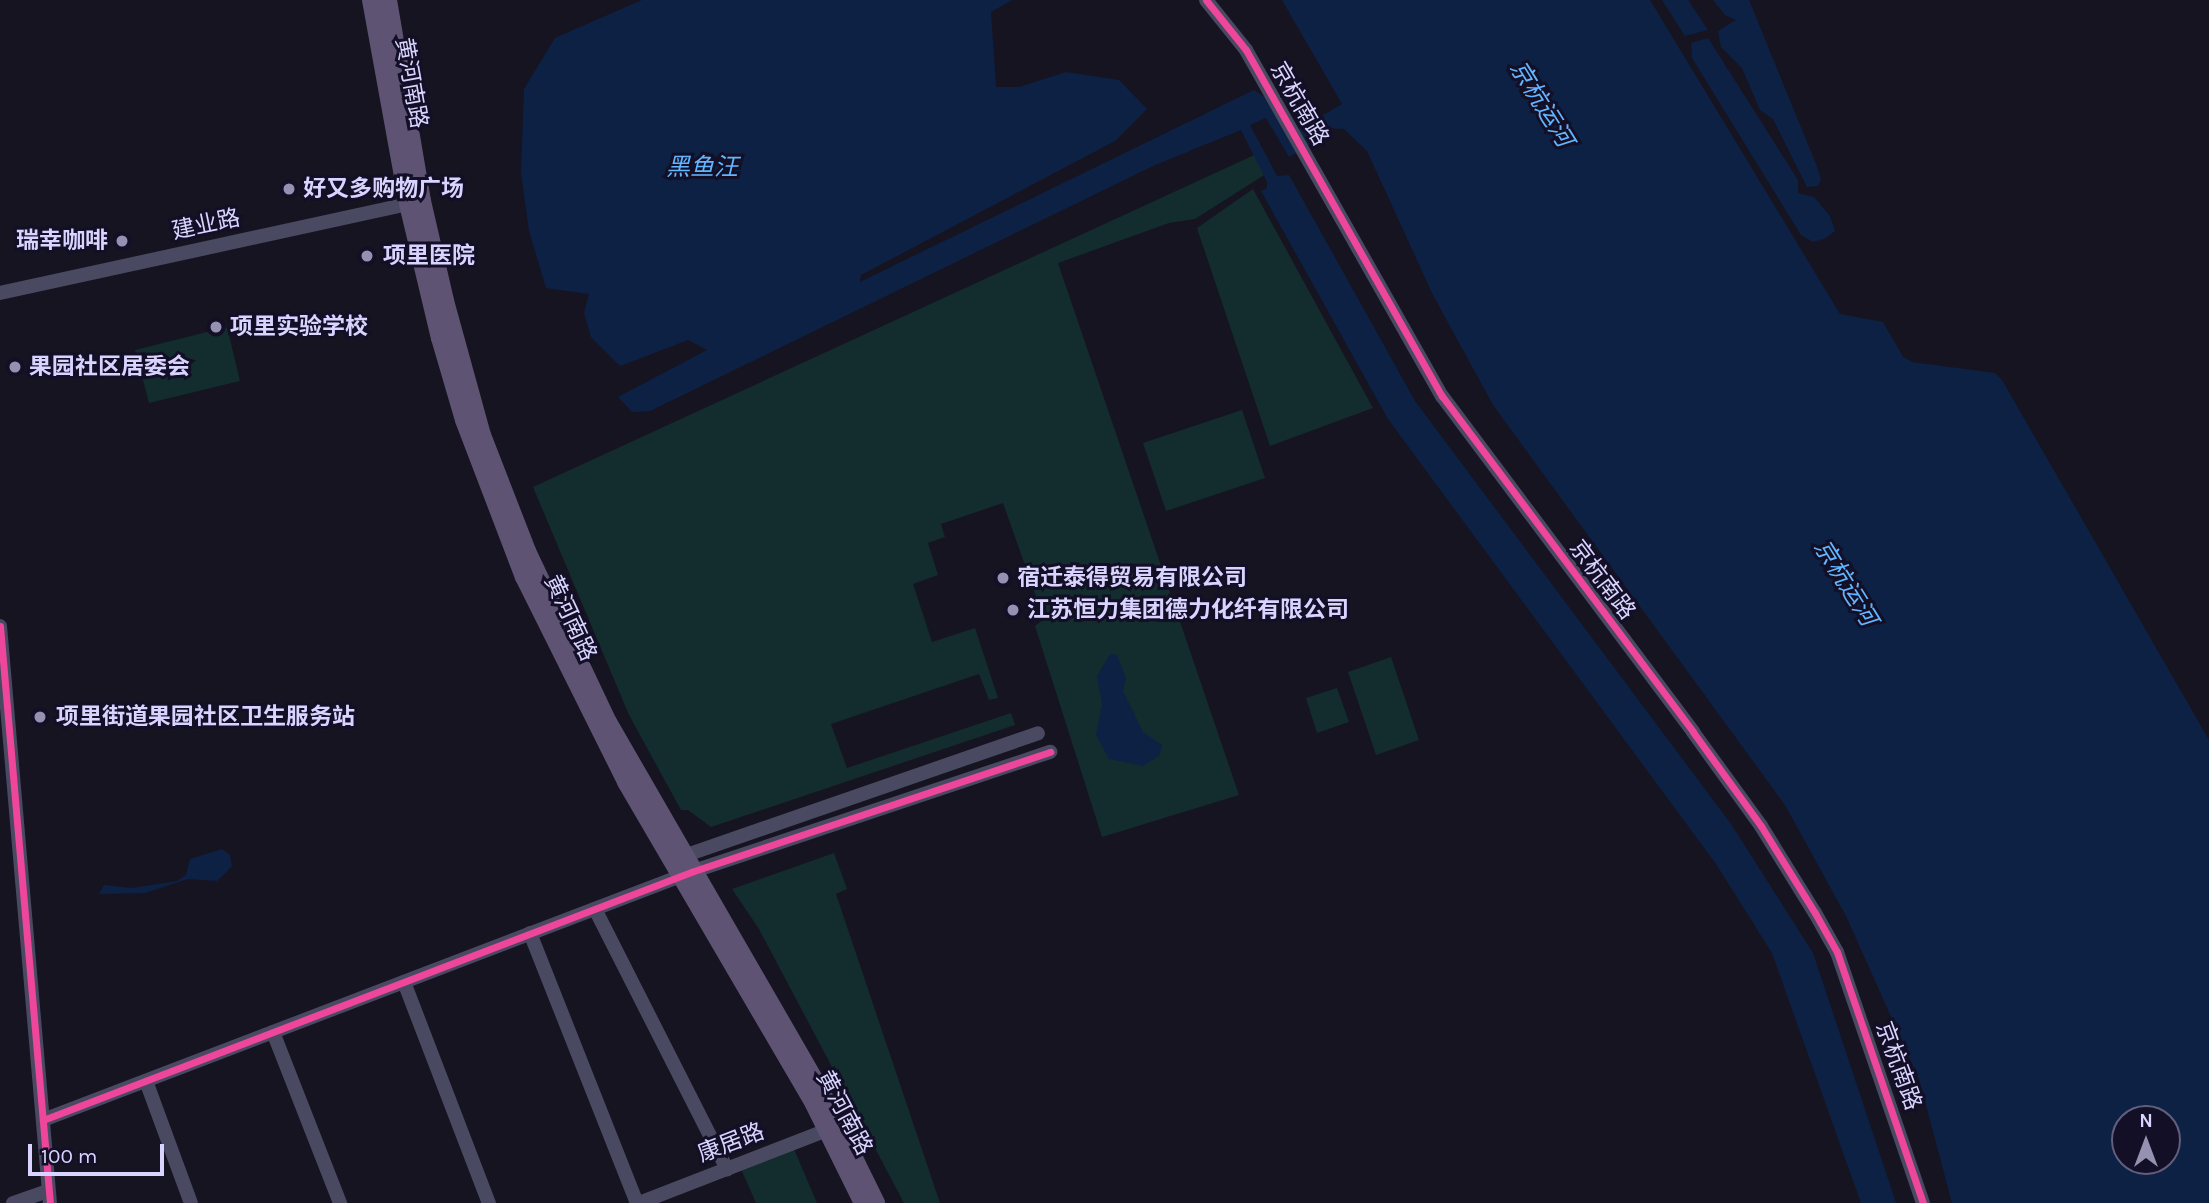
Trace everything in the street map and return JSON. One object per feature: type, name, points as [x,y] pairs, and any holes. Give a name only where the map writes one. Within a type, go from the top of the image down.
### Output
[{"type":"main road","name":"黄河南路","points":[[371,0],[415,202],[475,411],[527,551],[567,642],[681,866],[876,1203]]},
{"type":"main road","name":"黄河南路","points":[[388,0],[415,202]]},
{"type":"main road","name":"黄河南路","points":[[833,1128],[863,1203]]},
{"type":"street","name":"京杭南路","points":[[1206,0],[1246,50],[1442,396],[1761,826],[1815,913],[1842,965],[1923,1203]]},
{"type":"street","name":"建业路","points":[[0,293],[415,202]]},
{"type":"street","points":[[0,626],[49,1197],[13,1203]]},
{"type":"street","points":[[43,1120],[595,908],[681,866],[1038,733]]},
{"type":"street","points":[[681,866],[1050,752]]},
{"type":"street","points":[[595,908],[727,1169]]},
{"type":"street","points":[[530,933],[638,1203]]},
{"type":"street","points":[[404,982],[489,1203]]},
{"type":"street","points":[[273,1032],[340,1203]]},
{"type":"street","points":[[146,1081],[191,1203]]},
{"type":"street","name":"康居路","points":[[638,1203],[833,1128]]},
{"type":"green space","points":[[1263,151],[1272,170],[1195,219],[1169,223],[1058,263],[1239,795],[1102,837],[1035,626],[1044,619],[1003,503],[941,524],[945,537],[928,543],[938,575],[913,584],[932,642],[975,628],[998,698],[989,700],[979,674],[831,724],[847,768],[1011,713],[1015,725],[711,827],[688,810],[681,810],[629,715],[533,487]]},
{"type":"green space","points":[[1253,189],[1373,408],[1270,446],[1197,228]]},
{"type":"green space","points":[[227,327],[240,381],[149,403],[135,350]]},
{"type":"green space","points":[[1242,410],[1265,478],[1166,511],[1143,443]]},
{"type":"green space","points":[[1391,657],[1419,740],[1376,755],[1348,672]]},
{"type":"green space","points":[[1337,688],[1349,722],[1317,733],[1306,698]]},
{"type":"green space","points":[[834,853],[847,889],[836,894],[940,1203],[904,1203],[759,929],[732,889]]},
{"type":"green space","points":[[794,1149],[817,1203],[756,1203],[741,1169]]},
{"type":"water","points":[[642,0],[1012,0],[991,12],[996,87],[1019,87],[1066,72],[1119,80],[1147,109],[1115,141],[861,275],[860,282],[1254,90],[1274,104],[1290,134],[1342,104],[1282,0],[1650,0],[1840,314],[1883,322],[1903,357],[1912,362],[1995,373],[2002,380],[2209,740],[2209,1203],[1952,1203],[1919,1079],[1846,916],[1785,805],[1493,405],[1433,295],[1367,151],[1344,129],[1329,128],[1322,137],[1289,157],[1266,118],[1250,125],[1277,176],[1289,175],[1415,401],[1731,824],[1813,953],[1896,1203],[1861,1203],[1772,953],[1716,864],[1388,419],[1261,191],[1267,188],[1267,182],[1241,130],[1155,165],[650,411],[632,412],[618,397],[707,350],[688,340],[620,366],[591,337],[584,313],[589,294],[546,288],[529,231],[521,173],[524,89],[555,38]]},
{"type":"water","points":[[1662,0],[1688,0],[1708,30],[1685,36]]},
{"type":"water","points":[[1713,0],[1749,0],[1816,164],[1821,179],[1818,186],[1807,187],[1773,119],[1760,110],[1742,68],[1721,47],[1718,31],[1736,20],[1725,15]]},
{"type":"water","points":[[1708,38],[1798,180],[1798,193],[1814,197],[1830,216],[1835,231],[1826,238],[1813,242],[1801,235],[1692,58],[1691,43]]},
{"type":"water","points":[[1110,654],[1117,655],[1126,678],[1123,691],[1143,732],[1162,745],[1159,756],[1143,766],[1109,759],[1096,735],[1102,704],[1097,676]]},
{"type":"water","points":[[222,849],[230,855],[232,866],[217,881],[188,879],[145,893],[99,894],[104,885],[132,888],[177,881],[186,875],[190,859]]},
{"type":"cycle path","points":[[1206,0],[1246,50],[1442,396],[1761,826],[1815,913],[1837,952],[1923,1203]]},
{"type":"cycle path","points":[[0,626],[50,1203]]},
{"type":"cycle path","points":[[43,1120],[691,872],[1050,752]]},
{"type":"place","name":"好又多购物广场","points":[[289,189]]},
{"type":"place","name":"瑞幸咖啡","points":[[122,241]]},
{"type":"place","name":"项里医院","points":[[367,256]]},
{"type":"place","name":"项里实验学校","points":[[216,327]]},
{"type":"place","name":"果园社区居委会","points":[[15,367]]},
{"type":"place","name":"宿迁泰得贸易有限公司","points":[[1003,578]]},
{"type":"place","name":"江苏恒力集团德力化纤有限公司","points":[[1013,610]]},
{"type":"place","name":"项里街道果园社区卫生服务站","points":[[40,717]]},
{"type":"water label","name":"京杭运河","points":[[1541,104]]},
{"type":"water label","name":"黑鱼汪","points":[[702,168]]},
{"type":"water label","name":"京杭运河","points":[[1845,583]]}]
